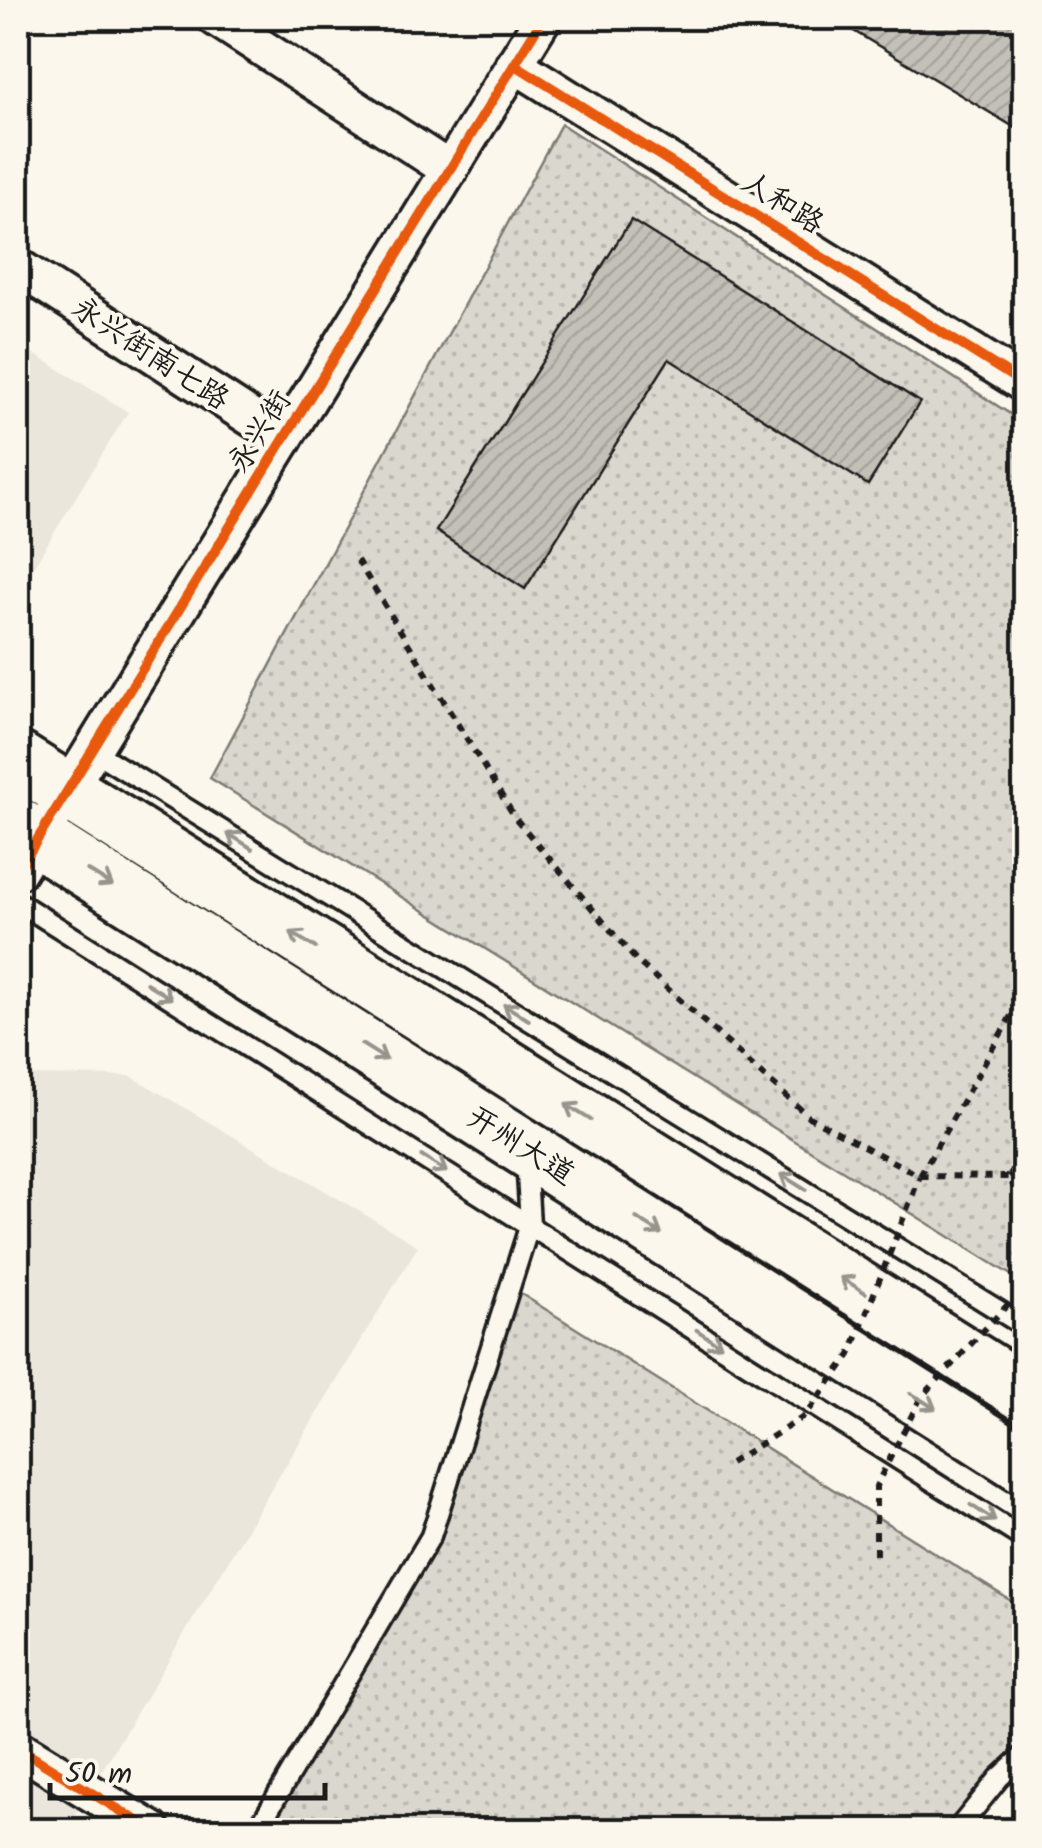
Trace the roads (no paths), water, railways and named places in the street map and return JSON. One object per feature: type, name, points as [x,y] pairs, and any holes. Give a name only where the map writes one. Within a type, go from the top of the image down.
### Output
[{"type":"highway","name":"开州大道","points":[[18,760],[79,771],[1024,1393]]},
{"type":"highway","name":"开州大道","points":[[24,845],[525,1148],[1024,1465]]},
{"type":"street","points":[[216,18],[450,170]]},
{"type":"street","name":"永兴街","points":[[24,845],[79,771],[543,18]]},
{"type":"street","name":"人和路","points":[[514,64],[1024,384]]},
{"type":"street","name":"永兴街南七路","points":[[18,267],[284,438]]},
{"type":"street","points":[[18,1748],[152,1830]]},
{"type":"lane","points":[[79,771],[1024,1326]]},
{"type":"lane","points":[[18,902],[1024,1540]]},
{"type":"lane","points":[[256,1830],[431,1536],[530,1224],[525,1148]]},
{"type":"lane","points":[[957,1830],[999,1778],[1024,1755]]}]
